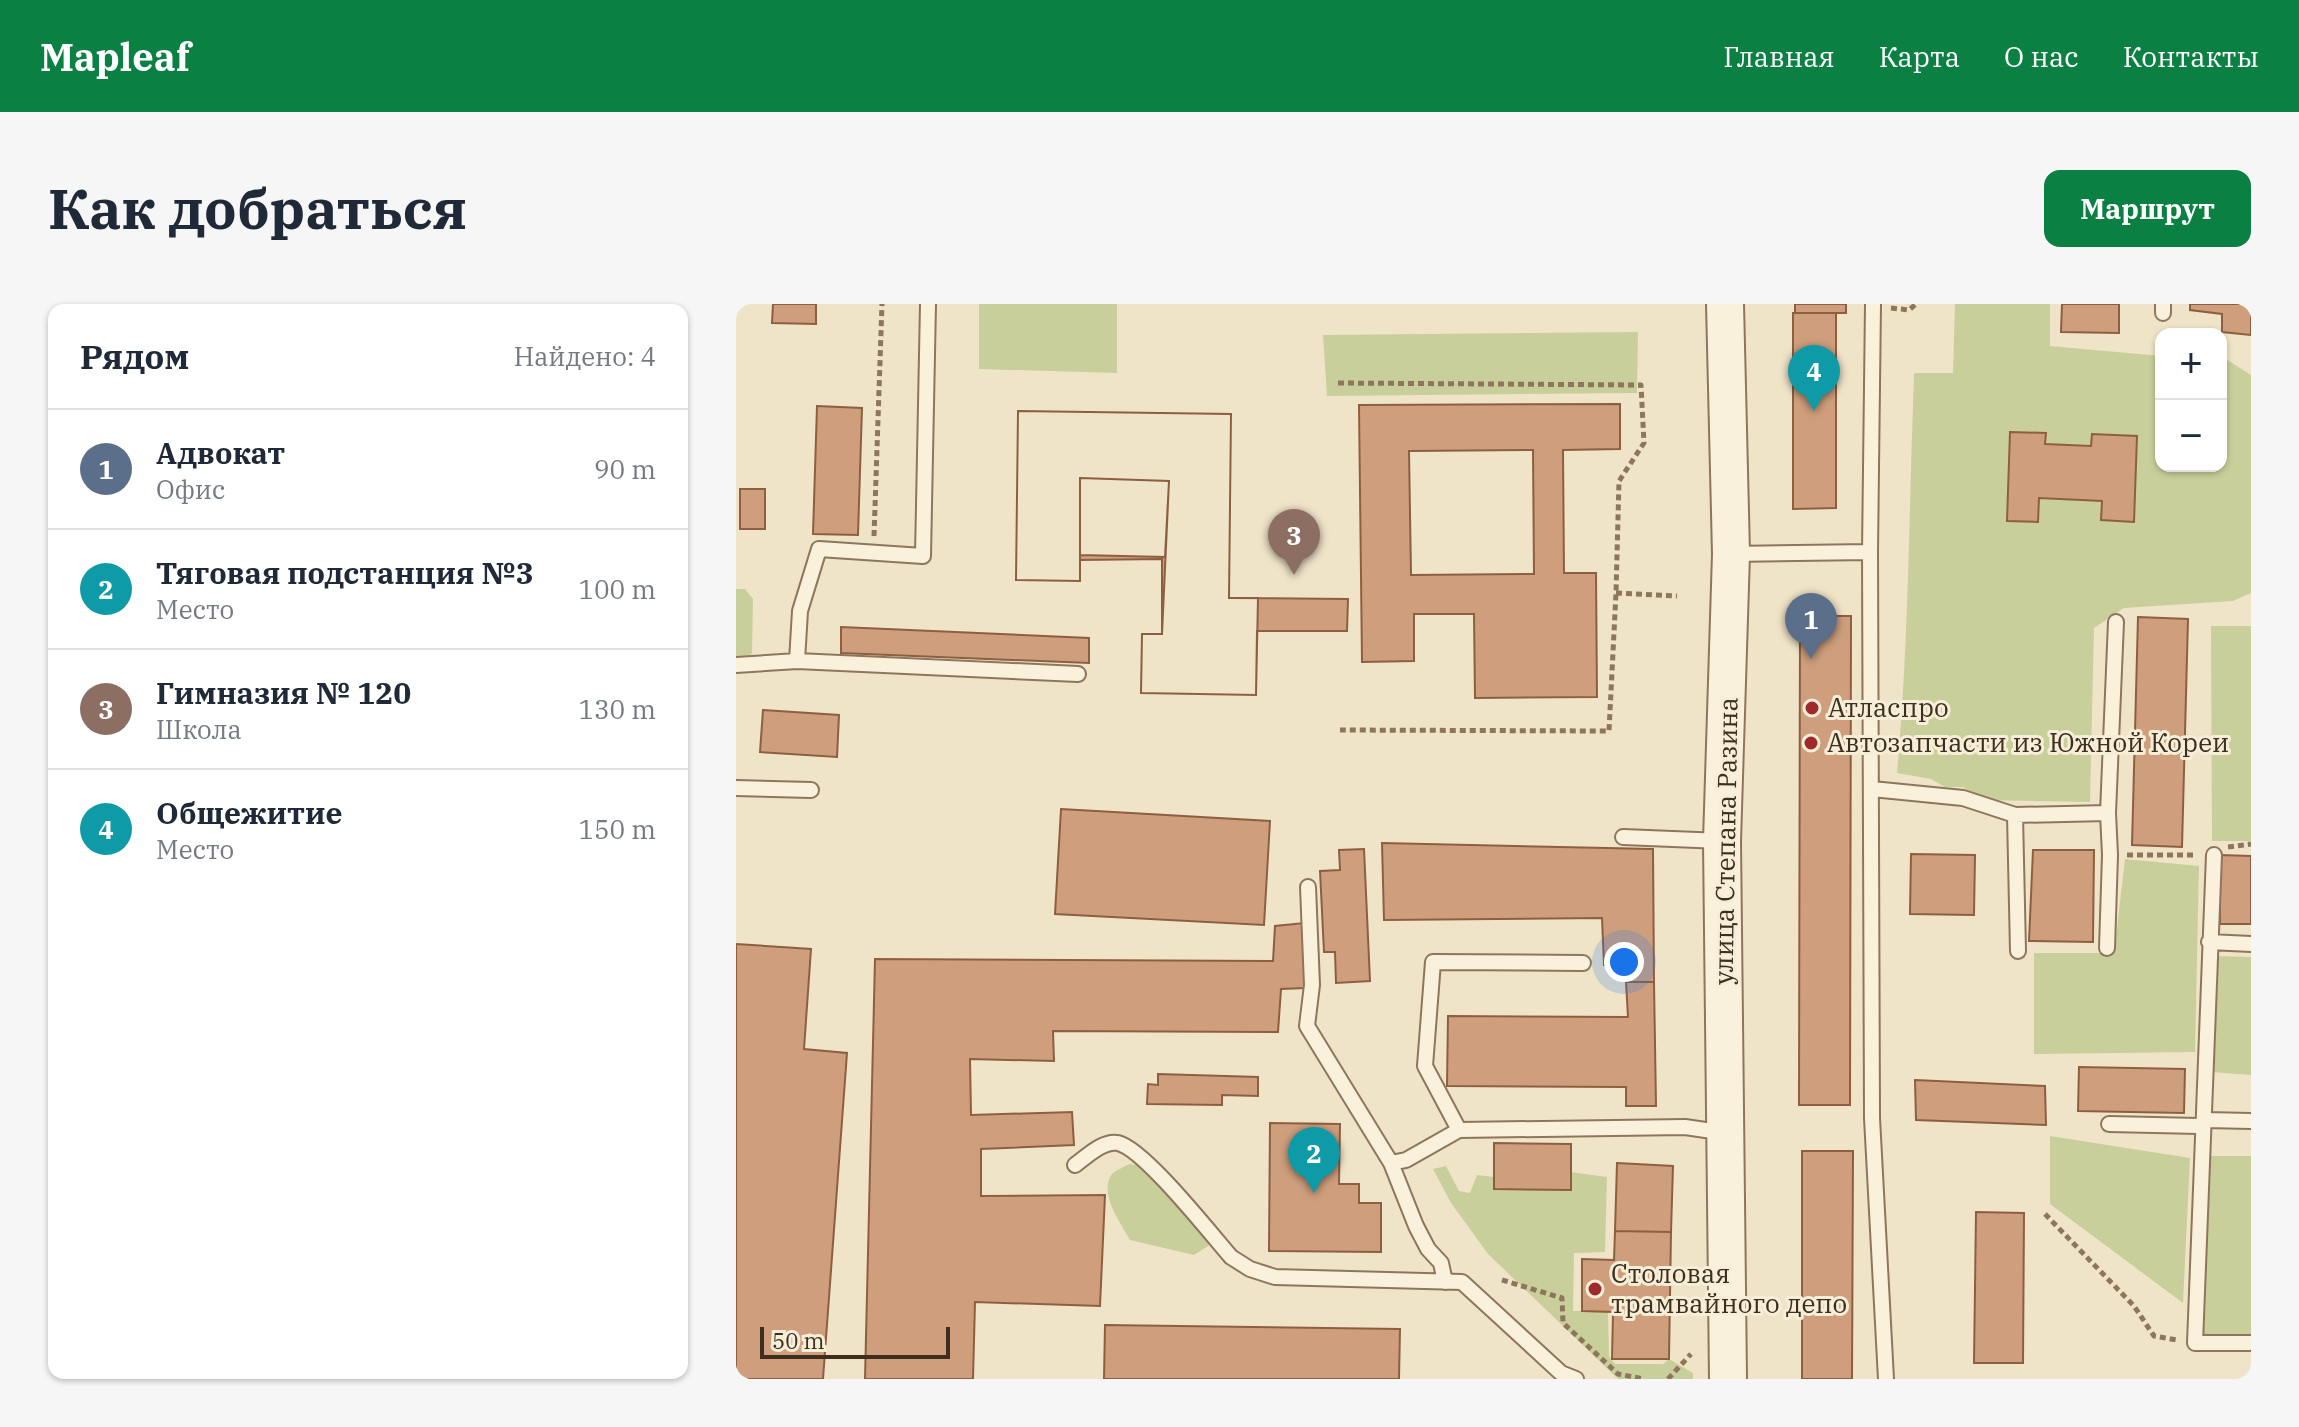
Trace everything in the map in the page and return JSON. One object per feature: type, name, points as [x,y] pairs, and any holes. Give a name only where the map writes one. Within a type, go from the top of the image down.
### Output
[{"type":"street","name":"улица Степана Разина","points":[[1725,304],[1731,554],[1722,841],[1728,1379]]},
{"type":"lane","points":[[797,661],[800,611],[819,549],[923,556],[928,304]]},
{"type":"lane","points":[[1873,306],[1870,552],[1872,1118],[1886,1379]]},
{"type":"lane","points":[[1731,554],[1870,552]]},
{"type":"lane","points":[[2107,948],[2108,813],[2116,622]]},
{"type":"lane","points":[[736,665],[797,661],[1078,674]]},
{"type":"lane","points":[[736,788],[811,790]]},
{"type":"lane","points":[[1872,789],[1963,798],[2015,815],[2108,813]]},
{"type":"lane","points":[[2015,815],[2018,951]]},
{"type":"lane","points":[[1623,837],[1722,841]]},
{"type":"lane","points":[[2214,855],[2195,1343],[2251,1343]]},
{"type":"lane","points":[[1308,887],[1312,985],[1307,1026],[1391,1163],[1416,1226],[1428,1249],[1441,1263],[1445,1282]]},
{"type":"lane","points":[[2209,942],[2251,944]]},
{"type":"lane","points":[[1459,1130],[1425,1066],[1433,962],[1583,963]]},
{"type":"lane","points":[[2109,1124],[2199,1126],[2206,1120],[2251,1121]]},
{"type":"lane","points":[[1391,1163],[1406,1160],[1459,1130],[1685,1127],[1727,1133]]},
{"type":"lane","points":[[1075,1165],[1103,1145],[1117,1143],[1140,1156],[1231,1257],[1250,1269],[1275,1277],[1462,1282],[1561,1373],[1576,1379]]},
{"type":"path","points":[[873,553],[882,304]]},
{"type":"path","points":[[1873,306],[1909,310],[1916,304]]},
{"type":"path","points":[[1338,383],[1641,385],[1644,443],[1619,481],[1609,731],[1340,730]]},
{"type":"path","points":[[1616,593],[1677,596]]},
{"type":"path","points":[[2110,855],[2214,855]]},
{"type":"path","points":[[2045,1214],[2134,1306],[2154,1336],[2195,1343]]},
{"type":"path","points":[[1502,1280],[1562,1298],[1563,1323],[1618,1374],[1644,1379]]},
{"type":"path","points":[[1668,1379],[1691,1354]]},
{"type":"green space","points":[[979,304],[1117,304],[1117,373],[979,369]]},
{"type":"green space","points":[[1955,304],[2050,304],[2050,346],[2155,355],[2155,472],[2227,472],[2227,360],[2251,375],[2251,593],[2233,601],[2124,608],[2094,628],[2090,802],[1982,800],[1963,787],[1945,787],[1931,779],[1897,773],[1906,623],[1914,373],[1953,373]]},
{"type":"green space","points":[[1638,332],[1637,393],[1327,396],[1323,335]]},
{"type":"green space","points":[[736,589],[745,589],[753,599],[752,653],[748,658],[736,661]]},
{"type":"green space","points":[[2211,626],[2251,626],[2251,841],[2212,841]]},
{"type":"green space","points":[[2125,859],[2199,866],[2195,1052],[2034,1054],[2034,953],[2114,953]]},
{"type":"green space","points":[[2212,956],[2251,957],[2251,1075],[2210,1072]]},
{"type":"green space","points":[[2050,1136],[2190,1158],[2183,1303],[2050,1204]]},
{"type":"green space","points":[[2206,1156],[2251,1156],[2251,1340],[2198,1339]]},
{"type":"green space","points":[[1129,1164],[1148,1167],[1214,1242],[1194,1255],[1130,1240],[1112,1208],[1108,1190],[1112,1174]]},
{"type":"green space","points":[[1446,1166],[1459,1191],[1470,1193],[1477,1175],[1494,1177],[1494,1189],[1570,1190],[1571,1172],[1607,1177],[1605,1252],[1574,1253],[1573,1311],[1608,1311],[1609,1356],[1615,1364],[1663,1364],[1669,1359],[1693,1373],[1693,1379],[1618,1379],[1488,1254],[1451,1203],[1433,1169]]},
{"type":"building","points":[[773,304],[816,304],[816,324],[772,323]]},
{"type":"building","points":[[1795,304],[1846,304],[1846,313],[1795,313]]},
{"type":"building","points":[[2062,304],[2119,304],[2119,333],[2061,332]]},
{"type":"building","points":[[2190,304],[2251,304],[2251,335],[2227,333],[2227,328],[2222,328],[2222,314],[2190,310]]},
{"type":"building","points":[[1793,313],[1836,313],[1836,508],[1793,509]]},
{"type":"building","points":[[1620,404],[1620,449],[1563,450],[1564,573],[1596,573],[1597,697],[1475,698],[1474,614],[1414,614],[1414,661],[1362,662],[1359,405]],"holes":[[[1533,450],[1534,574],[1411,575],[1409,451]]]},
{"type":"building","points":[[817,406],[862,408],[858,535],[813,534]]},
{"type":"building","points":[[1018,411],[1231,414],[1229,598],[1348,599],[1347,631],[1257,631],[1256,695],[1141,693],[1142,634],[1162,634],[1162,559],[1080,560],[1080,581],[1016,580]]},
{"type":"building","points":[[1018,411],[1231,414],[1229,598],[1258,598],[1256,695],[1141,693],[1142,634],[1162,634],[1169,481],[1080,478],[1080,581],[1016,580]]},
{"type":"building","points":[[2010,432],[2046,433],[2045,444],[2091,446],[2092,434],[2137,436],[2134,522],[2101,520],[2102,501],[2039,498],[2038,522],[2007,521]]},
{"type":"building","points":[[1080,478],[1169,481],[1165,557],[1080,555]]},
{"type":"building","points":[[740,489],[765,489],[765,529],[740,529]]},
{"type":"building","points":[[1800,616],[1851,616],[1850,1105],[1799,1105]]},
{"type":"building","points":[[2138,617],[2188,619],[2182,847],[2132,845]]},
{"type":"building","points":[[841,627],[1089,638],[1089,663],[841,653]]},
{"type":"building","points":[[763,710],[839,715],[837,757],[760,752]]},
{"type":"building","points":[[1061,809],[1270,821],[1264,925],[1055,914]]},
{"type":"building","points":[[1382,843],[1653,849],[1654,982],[1626,982],[1627,965],[1604,965],[1602,918],[1384,920]]},
{"type":"building","points":[[1364,849],[1370,981],[1336,983],[1335,952],[1324,952],[1320,871],[1340,870],[1339,850]]},
{"type":"building","points":[[2033,850],[2094,850],[2093,942],[2029,941]]},
{"type":"building","points":[[1911,854],[1975,855],[1974,915],[1910,914]]},
{"type":"building","points":[[2220,855],[2251,856],[2251,924],[2220,924]]},
{"type":"building","points":[[1304,923],[1305,988],[1281,989],[1278,1032],[1053,1031],[1054,1061],[970,1059],[971,1115],[1072,1112],[1074,1145],[981,1149],[981,1196],[1105,1195],[1100,1306],[975,1302],[973,1379],[865,1379],[875,959],[1273,961],[1275,926]]},
{"type":"building","points":[[736,944],[811,949],[804,1049],[847,1053],[823,1379],[736,1379]]},
{"type":"building","points":[[1626,982],[1654,982],[1656,1106],[1626,1106],[1626,1087],[1447,1086],[1448,1016],[1628,1017]]},
{"type":"building","points":[[2079,1067],[2185,1069],[2184,1113],[2078,1111]]},
{"type":"building","points":[[1158,1074],[1258,1077],[1258,1096],[1222,1095],[1222,1105],[1147,1104],[1148,1084],[1158,1085]]},
{"type":"building","points":[[1915,1080],[2045,1086],[2046,1125],[1916,1120]]},
{"type":"building","points":[[1270,1123],[1340,1124],[1339,1184],[1359,1184],[1359,1203],[1381,1203],[1381,1252],[1269,1251]]},
{"type":"building","points":[[1494,1143],[1571,1144],[1571,1190],[1494,1189]]},
{"type":"building","points":[[1802,1151],[1853,1151],[1852,1379],[1802,1379]]},
{"type":"building","points":[[1617,1163],[1673,1166],[1671,1232],[1615,1231]]},
{"type":"building","points":[[1976,1212],[2024,1213],[2023,1363],[1974,1363]]},
{"type":"building","points":[[1615,1231],[1671,1232],[1669,1359],[1612,1359],[1613,1312],[1582,1311],[1582,1259],[1614,1260]]},
{"type":"building","points":[[1105,1325],[1400,1329],[1399,1379],[1104,1379]]},
{"type":"place","name":"Общежитие","points":[[1814,411]]},
{"type":"place","name":"Гимназия № 120","points":[[1294,575]]},
{"type":"place","name":"Адвокат","points":[[1811,659]]},
{"type":"place","name":"Атласпро","points":[[1812,708]]},
{"type":"place","name":"Автозапчасти из Южной Кореи","points":[[1811,743]]},
{"type":"place","name":"Тяговая подстанция №3","points":[[1314,1193]]},
{"type":"place","name":"Столовая трамвайного депо","points":[[1595,1289]]}]
